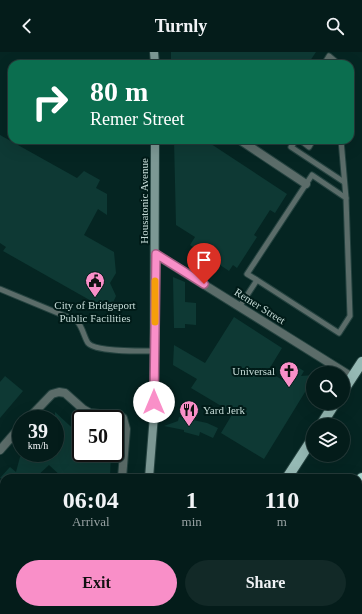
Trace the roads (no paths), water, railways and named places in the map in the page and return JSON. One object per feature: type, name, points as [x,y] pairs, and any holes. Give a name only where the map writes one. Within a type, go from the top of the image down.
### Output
[{"type":"main road","name":"Housatonic Avenue","points":[[149,474],[154,415],[156,254],[155,144]]},
{"type":"main road","points":[[350,380],[362,362]]},
{"type":"main road","points":[[290,474],[306,449]]},
{"type":"street","points":[[246,144],[306,184]]},
{"type":"street","name":"Remer Street","points":[[156,254],[352,377]]},
{"type":"street","points":[[37,410],[52,394],[59,392],[64,393],[90,413],[119,416],[123,418],[126,429],[122,474]]},
{"type":"street","points":[[0,450],[12,436]]},
{"type":"lane","points":[[326,60],[329,56],[334,60]]},
{"type":"lane","points":[[293,144],[291,147],[344,182]]},
{"type":"lane","points":[[341,144],[346,198],[350,316],[339,333],[247,274],[312,175],[346,198]]},
{"type":"lane","points":[[240,306],[257,280]]},
{"type":"lane","points":[[0,289],[77,321],[82,328],[88,344],[94,347],[117,350],[154,351]]},
{"type":"place","name":"City of Bridgeport Public Facilities","points":[[95,298]]},
{"type":"place","name":"Universal","points":[[289,388]]},
{"type":"place","name":"Yard Jerk","points":[[189,427]]}]
